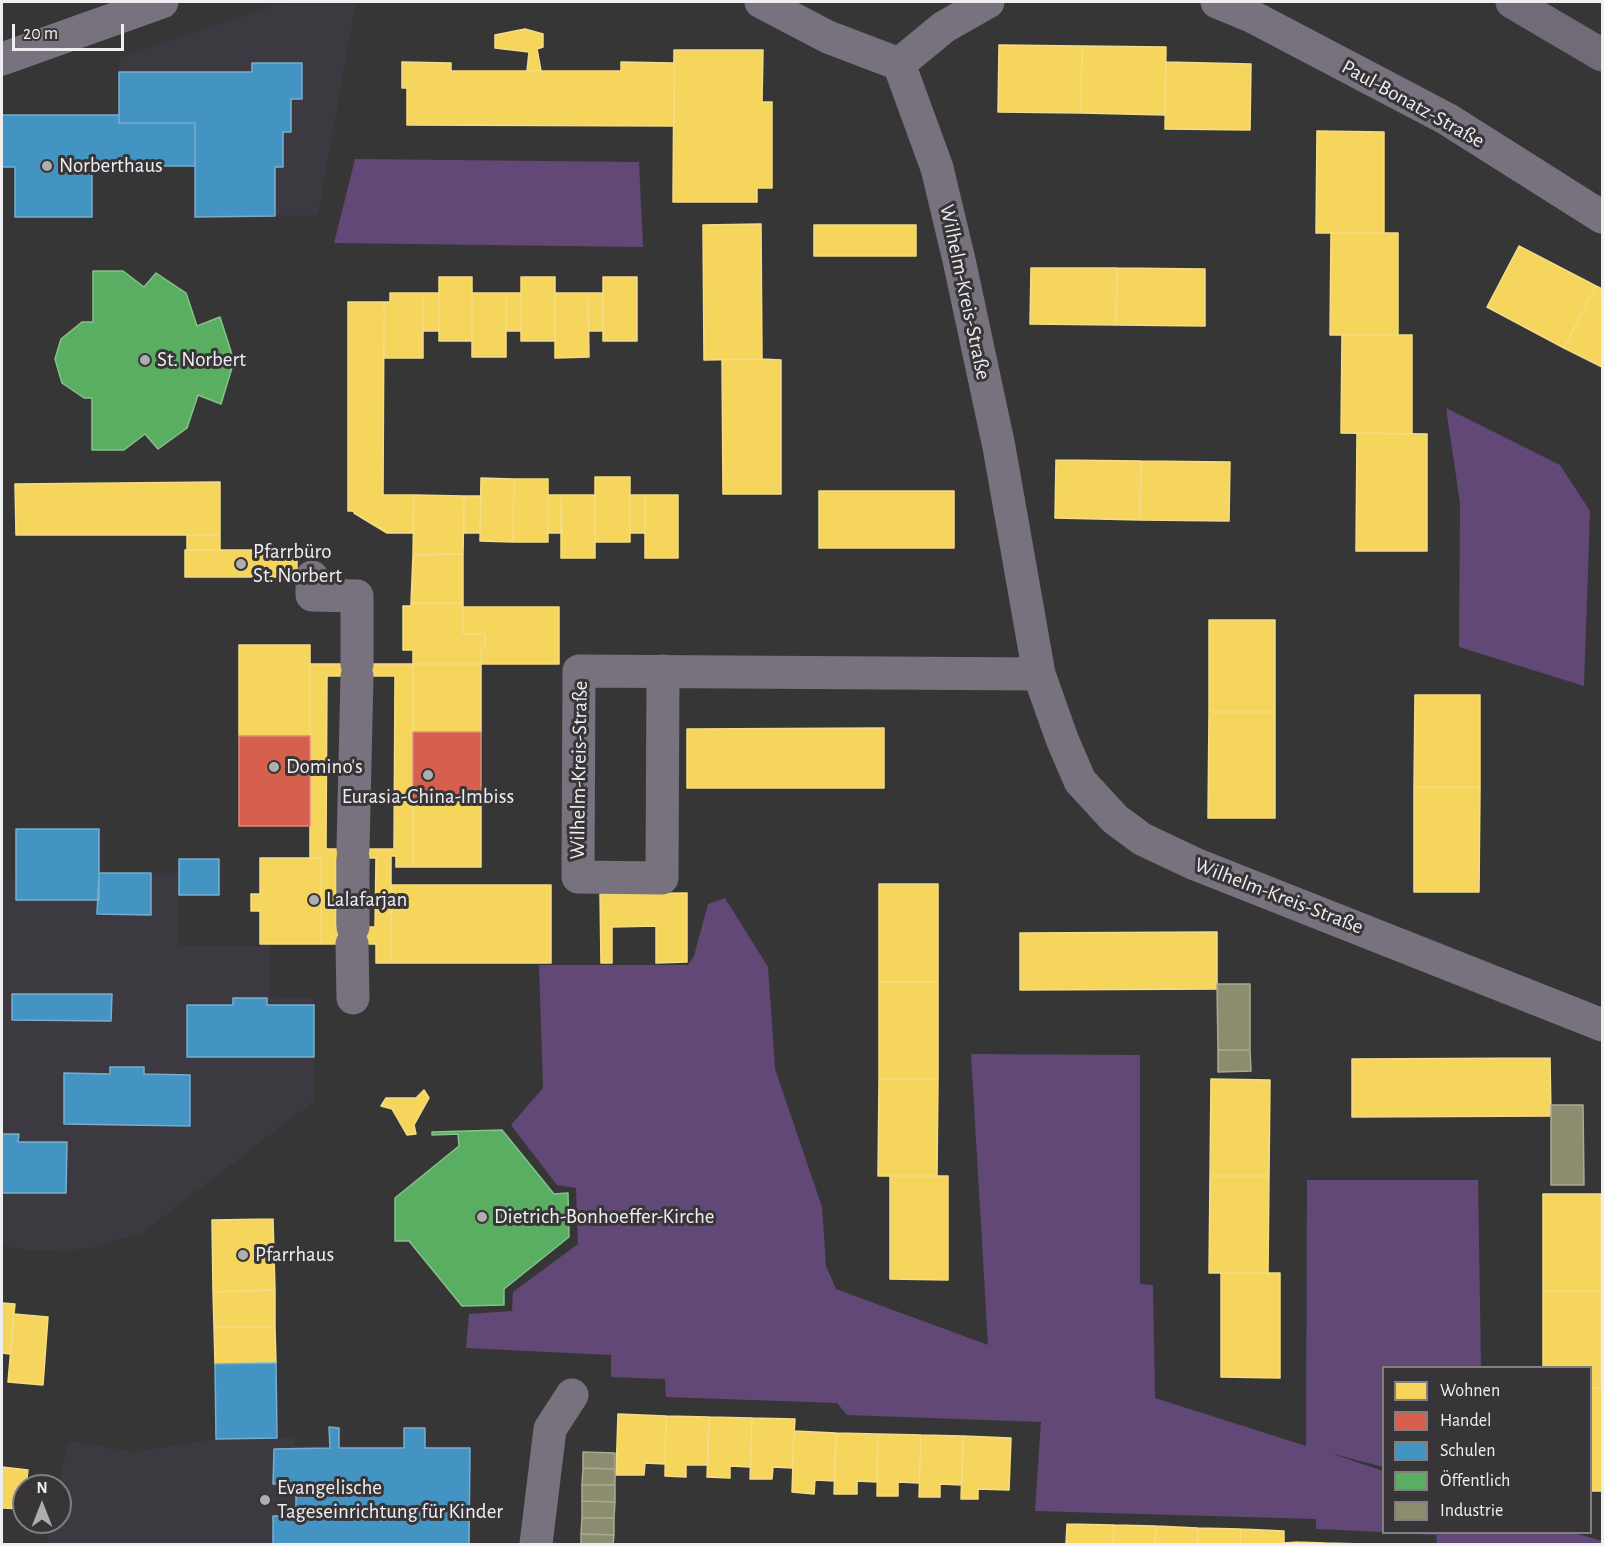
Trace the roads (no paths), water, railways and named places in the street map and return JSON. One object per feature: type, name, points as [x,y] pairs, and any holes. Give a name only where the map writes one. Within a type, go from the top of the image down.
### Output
[{"type":"main road","points":[[1512,2],[1602,55]]},
{"type":"street","points":[[2,59],[162,2]]},
{"type":"street","points":[[761,2],[828,37],[899,64],[944,27],[988,2]]},
{"type":"street","name":"Paul-Bonatz-Straße","points":[[1217,2],[1251,16],[1447,119],[1602,217]]},
{"type":"street","name":"Wilhelm-Kreis-Straße","points":[[899,64],[937,168],[960,260],[999,447],[1039,674],[1080,782],[1115,819],[1142,839],[1195,864],[1602,1024]]},
{"type":"street","points":[[312,578],[312,595],[357,596],[353,998]]},
{"type":"street","name":"Wilhelm-Kreis-Straße","points":[[663,671],[662,878],[578,877],[579,671],[663,671],[1039,674]]},
{"type":"street","points":[[536,1545],[550,1429],[572,1395]]},
{"type":"place","name":"Norberthaus","points":[[47,166]]},
{"type":"place","name":"St. Norbert","points":[[145,360]]},
{"type":"place","name":"Pfarrbüro St. Norbert","points":[[241,564]]},
{"type":"place","name":"Domino's","points":[[274,767]]},
{"type":"place","name":"Eurasia-China-Imbiss","points":[[428,775]]},
{"type":"place","name":"Lalafarjan","points":[[314,900]]},
{"type":"place","name":"Dietrich-Bonhoeffer-Kirche","points":[[482,1217]]},
{"type":"place","name":"Pfarrhaus","points":[[243,1255]]},
{"type":"place","name":"Evangelische Tageseinrichtung für Kinder","points":[[265,1500]]}]
